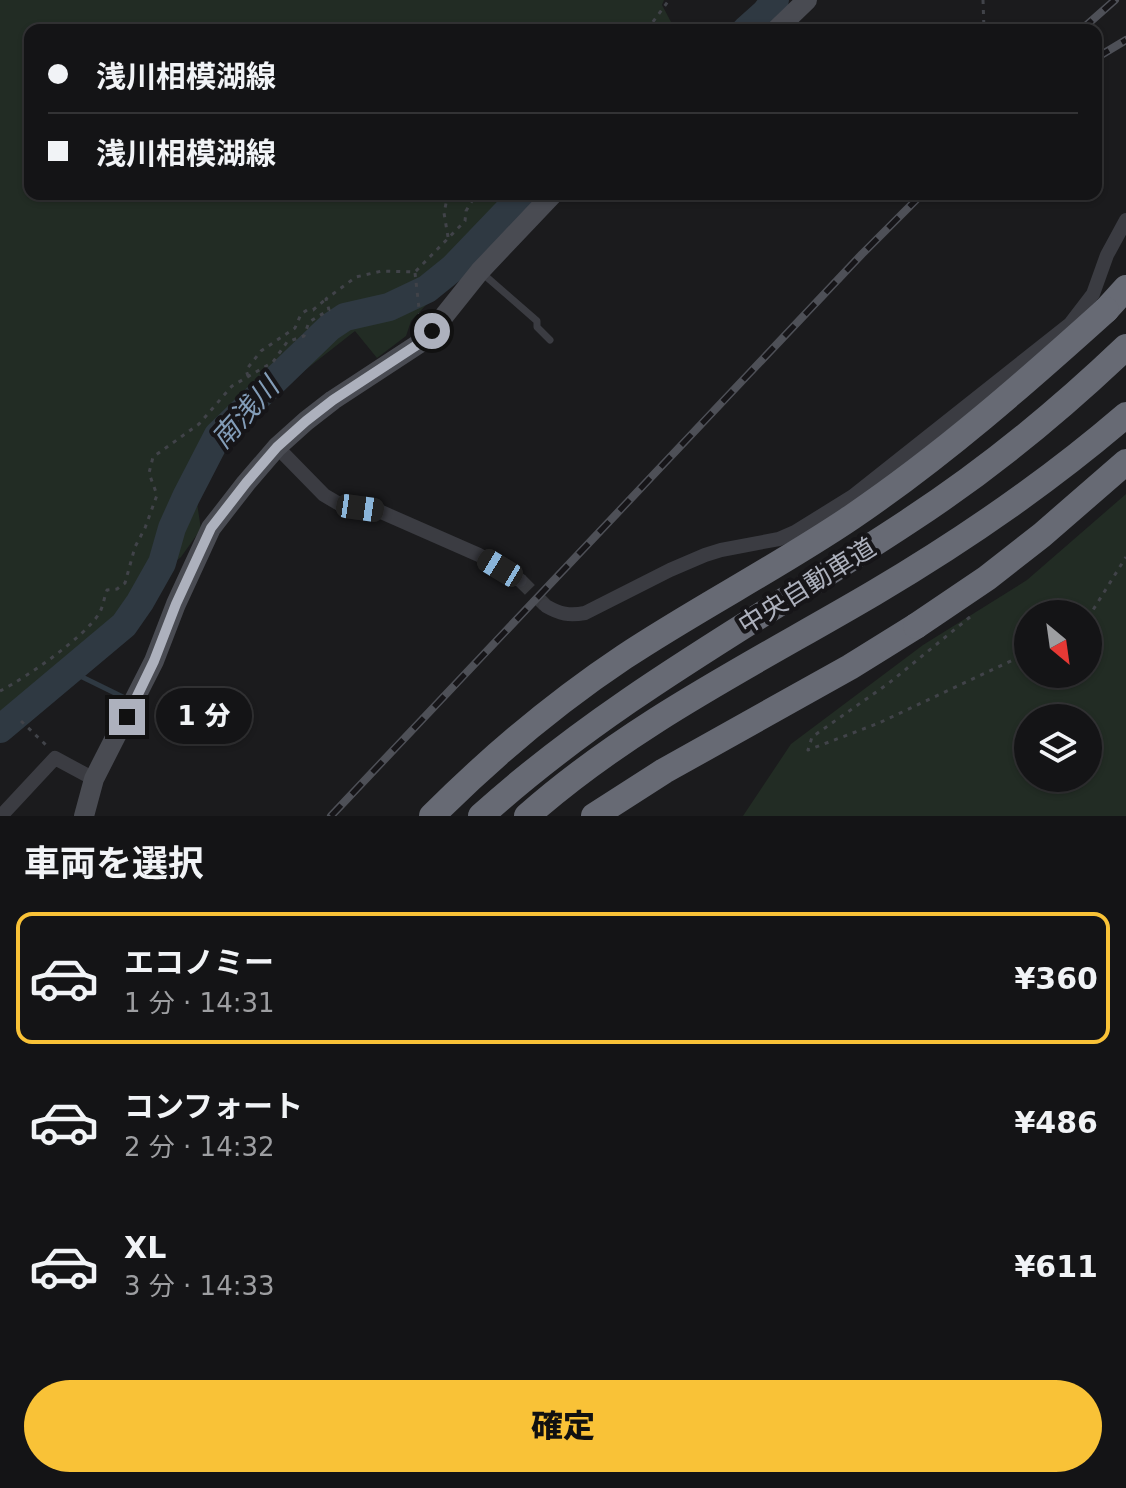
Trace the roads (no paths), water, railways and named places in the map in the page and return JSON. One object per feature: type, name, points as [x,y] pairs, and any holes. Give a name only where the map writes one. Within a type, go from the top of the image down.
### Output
[{"type":"highway","points":[[432,816],[520,734],[603,672],[688,616],[824,535],[965,434],[1119,297]]},
{"type":"highway","name":"中央自動車道","points":[[481,816],[540,765],[624,702],[959,487],[1054,413],[1126,347]]},
{"type":"highway","name":"中央自動車道","points":[[527,816],[619,744],[696,694],[874,592],[982,525],[1091,445],[1126,415]]},
{"type":"highway","points":[[987,578],[1126,462]]},
{"type":"highway","points":[[594,816],[664,771],[850,667],[916,626],[1036,545],[1126,472]]},
{"type":"main road","points":[[782,24],[807,0]]},
{"type":"main road","points":[[84,816],[94,779],[154,661],[211,528],[277,447],[333,400],[420,343],[480,271],[547,200]]},
{"type":"street","points":[[546,606],[572,616],[585,613],[705,555],[779,539],[853,496],[1070,324],[1093,294],[1107,255],[1126,220]]},
{"type":"street","points":[[277,447],[324,495],[341,505],[379,511],[479,555],[520,580]]},
{"type":"street","points":[[1,816],[55,758],[94,779]]},
{"type":"lane","points":[[480,271],[537,321],[537,327],[550,340]]},
{"type":"waterway","name":"南浅川","points":[[753,24],[775,0]]},
{"type":"waterway","name":"南浅川","points":[[0,729],[124,625],[162,563],[172,528],[218,435],[330,327],[345,317],[389,307],[427,289],[453,268],[518,200]]},
{"type":"waterway","points":[[70,671],[127,699]]},
{"type":"tunnel","points":[[520,580],[546,606]]},
{"type":"railway","points":[[1088,24],[1115,0]]},
{"type":"railway","points":[[1102,54],[1126,40]]},
{"type":"railway","points":[[331,816],[916,200]]}]
